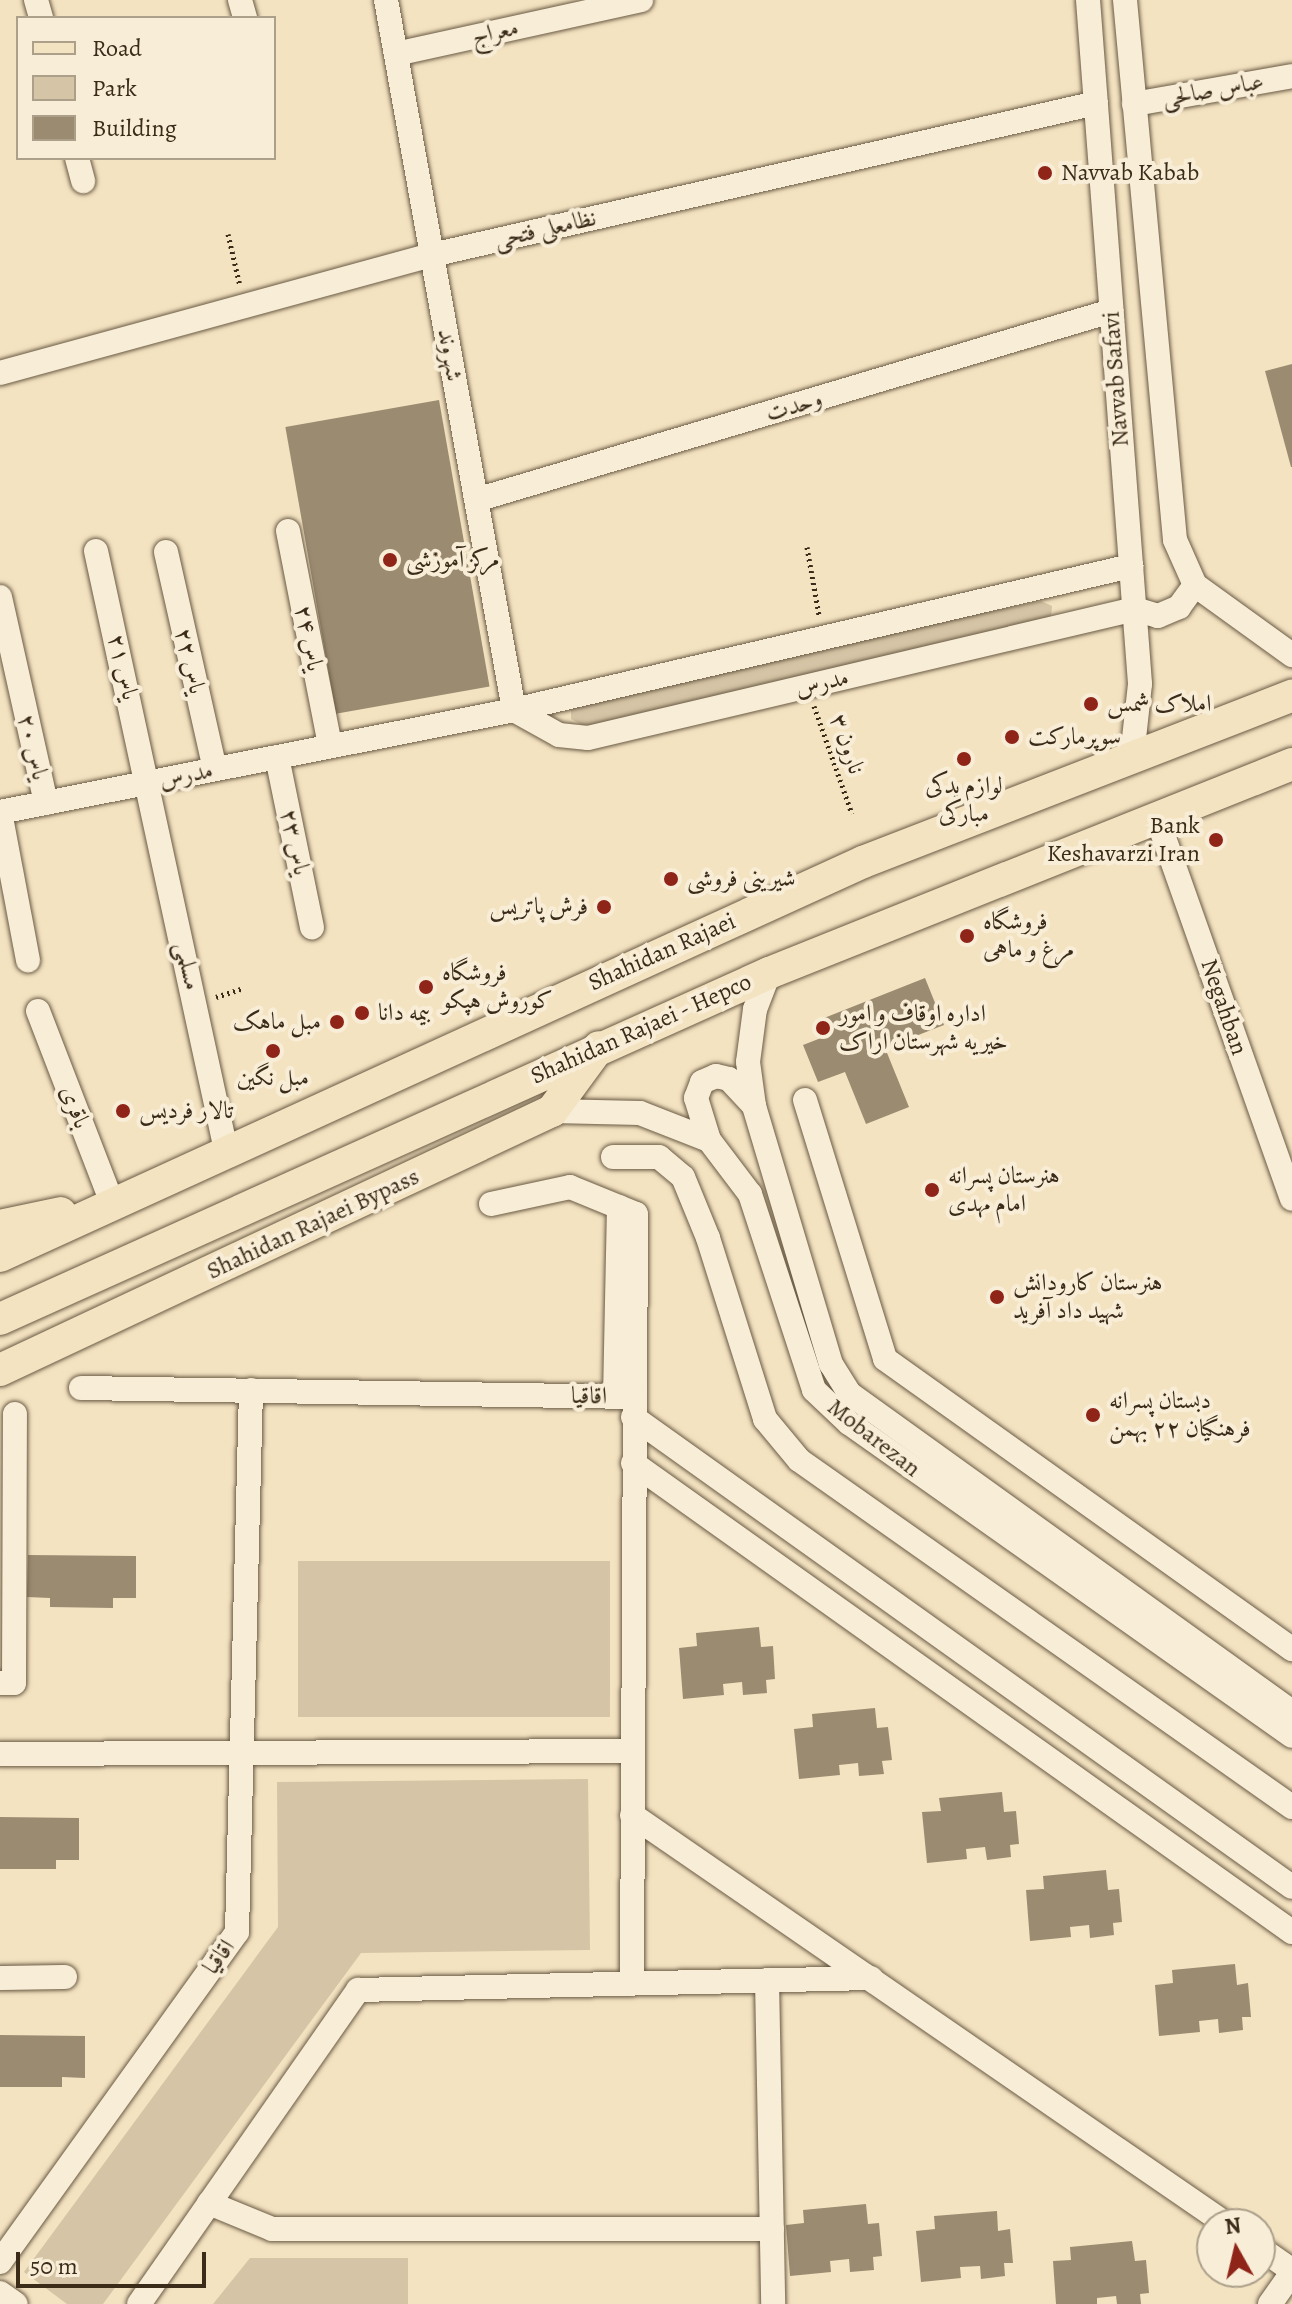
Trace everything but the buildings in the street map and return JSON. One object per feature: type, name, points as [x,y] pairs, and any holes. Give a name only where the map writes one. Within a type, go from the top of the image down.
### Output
[{"type":"main road","name":"Shahidan Rajaei","points":[[0,1256],[226,1150],[863,862],[1292,696]]},
{"type":"main road","name":"Shahidan Rajaei - Hepco","points":[[0,1319],[600,1046],[769,973],[1156,815],[1292,764]]},
{"type":"main road","name":"Shahidan Rajaei Bypass","points":[[0,1370],[552,1111],[600,1046]]},
{"type":"main road","points":[[0,1226],[112,1203]]},
{"type":"street","name":"شهروند","points":[[386,0],[514,710]]},
{"type":"street","name":"معراج","points":[[396,54],[641,0]]},
{"type":"street","name":"Navvab Safavi","points":[[1088,0],[1140,684],[1132,757]]},
{"type":"street","name":"Navvab Safavi","points":[[1125,0],[1175,540],[1195,585]]},
{"type":"street","name":"عباس صالحی","points":[[1134,104],[1292,76]]},
{"type":"street","name":"نظامعلی فتحی","points":[[0,373],[432,255],[1096,103]]},
{"type":"street","name":"وحدت","points":[[476,500],[1111,311]]},
{"type":"street","name":"یاس ۲۴","points":[[288,531],[330,746]]},
{"type":"street","name":"یاس ۲۱","points":[[96,551],[149,782]]},
{"type":"street","name":"یاس ۲۲","points":[[166,552],[215,769]]},
{"type":"street","name":"مدرس","points":[[0,812],[514,710],[1131,566]]},
{"type":"street","name":"مدرس","points":[[514,710],[559,735],[588,738],[1135,609],[1158,616],[1172,612],[1195,585]]},
{"type":"street","points":[[1195,585],[1292,655]]},
{"type":"street","name":"یاس ۲۰","points":[[0,597],[46,803]]},
{"type":"street","name":"یاس ۲۳","points":[[277,757],[312,927]]},
{"type":"street","name":"مسلمی","points":[[149,782],[226,1150]]},
{"type":"street","points":[[0,812],[28,960]]},
{"type":"street","name":"Negahban","points":[[1156,815],[1292,1199]]},
{"type":"street","name":"Mobarezan","points":[[769,973],[755,1009],[748,1062],[754,1106],[831,1364],[850,1394],[1292,1712]]},
{"type":"street","name":"باقری","points":[[38,1011],[112,1203]]},
{"type":"street","points":[[709,1140],[696,1098],[702,1082],[716,1076],[729,1079],[754,1106]]},
{"type":"street","points":[[805,1100],[885,1359],[1292,1649]]},
{"type":"street","points":[[552,1111],[640,1113],[709,1140]]},
{"type":"street","name":"Mobarezan","points":[[709,1140],[750,1194],[814,1390],[849,1423],[1292,1736]]},
{"type":"street","points":[[613,1157],[659,1157],[683,1177],[708,1238],[765,1419],[799,1460],[1292,1807]]},
{"type":"street","points":[[491,1204],[570,1187],[628,1210],[627,1403],[1292,1887]]},
{"type":"street","points":[[81,1388],[251,1390]]},
{"type":"street","name":"اقاقیا","points":[[0,2262],[237,1932],[245,1753],[251,1390],[627,1403],[633,1463],[632,1983]]},
{"type":"street","points":[[0,1683],[14,1683],[15,1414]]},
{"type":"street","points":[[633,1463],[1292,1932]]},
{"type":"street","points":[[0,1754],[633,1751]]},
{"type":"street","points":[[632,1815],[1203,2208]]},
{"type":"street","points":[[0,1978],[65,1977]]},
{"type":"street","points":[[139,2304],[358,1990],[871,1978]]},
{"type":"street","points":[[767,1980],[773,2304]]},
{"type":"street","points":[[209,2203],[272,2229],[772,2229]]},
{"type":"street","points":[[1270,2304],[1292,2271]]},
{"type":"street","points":[[0,2293],[16,2304]]},
{"type":"path","points":[[228,234],[244,307]]},
{"type":"path","points":[[807,547],[821,624]]},
{"type":"path","name":"نارون ۳","points":[[806,686],[852,814]]},
{"type":"green space","points":[[1041,601],[1052,606],[1051,618],[590,729],[571,719],[571,704],[584,695]]},
{"type":"green space","points":[[298,1561],[610,1561],[610,1717],[298,1717]]},
{"type":"green space","points":[[588,1779],[590,1950],[361,1953],[103,2304],[67,2304],[24,2272],[278,1927],[277,1782]]},
{"type":"green space","points":[[250,2258],[408,2258],[408,2304],[213,2304]]},
{"type":"place","name":"Navvab Kabab","points":[[1045,173]]},
{"type":"place","name":"مرکز آموزشی","points":[[390,560]]},
{"type":"place","name":"املاک شمس","points":[[1091,704]]},
{"type":"place","name":"سوپرمارکت","points":[[1012,737]]},
{"type":"place","name":"لوازم یدکی مبارکی","points":[[964,759]]},
{"type":"place","name":"Bank Keshavarzi Iran","points":[[1216,840]]},
{"type":"place","name":"شیرینی فروشی","points":[[671,879]]},
{"type":"place","name":"فرش پاتریس","points":[[604,907]]},
{"type":"place","name":"فروشگاه مرغ و ماهی","points":[[967,936]]},
{"type":"place","name":"فروشگاه کوروش هپکو","points":[[426,987]]},
{"type":"place","name":"بیمه دانا","points":[[362,1013]]},
{"type":"place","name":"مبل ماهک","points":[[337,1022]]},
{"type":"place","name":"اداره اوقاف و امور خیریه شهرستان اراک","points":[[823,1028]]},
{"type":"place","name":"مبل نگین","points":[[273,1051]]},
{"type":"place","name":"تالار فردیس","points":[[123,1111]]},
{"type":"place","name":"هنرستان پسرانه امام مهدی","points":[[932,1190]]},
{"type":"place","name":"هنرستان کارودانش شهید داد آفرید","points":[[997,1297]]},
{"type":"place","name":"دبستان پسرانه فرهنگیان ۲۲ بهمن","points":[[1093,1415]]}]
